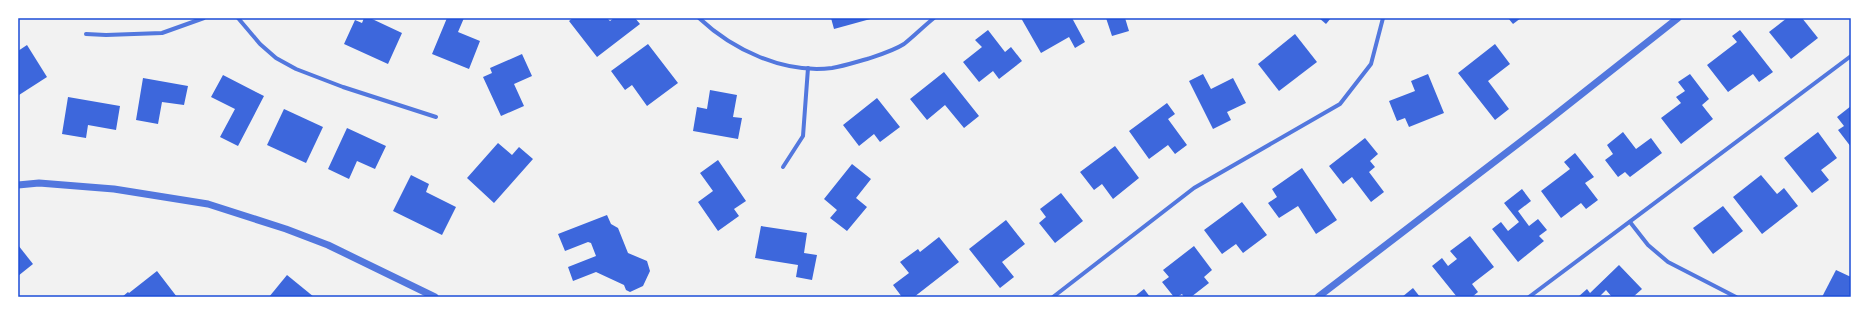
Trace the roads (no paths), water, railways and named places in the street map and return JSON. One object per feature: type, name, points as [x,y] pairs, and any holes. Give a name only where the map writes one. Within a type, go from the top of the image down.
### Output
[{"type":"street","points":[[86,34],[106,35],[162,33],[204,18]]},
{"type":"street","points":[[238,18],[260,44],[276,58],[296,69],[343,87],[436,117]]},
{"type":"street","points":[[699,18],[714,32],[730,43],[750,53],[788,65],[808,68],[831,68],[850,64],[885,53],[904,44],[934,18]]},
{"type":"street","points":[[1053,297],[1194,188],[1340,104],[1371,64],[1383,18]]},
{"type":"street","points":[[1318,297],[1545,123],[1678,18]]},
{"type":"street","points":[[1529,297],[1851,56]]},
{"type":"street","points":[[783,167],[803,136],[808,68]]},
{"type":"street","points":[[18,185],[39,183],[114,189],[208,204],[286,229],[328,245],[435,297]]},
{"type":"street","points":[[1630,222],[1648,245],[1668,262],[1736,297]]}]
